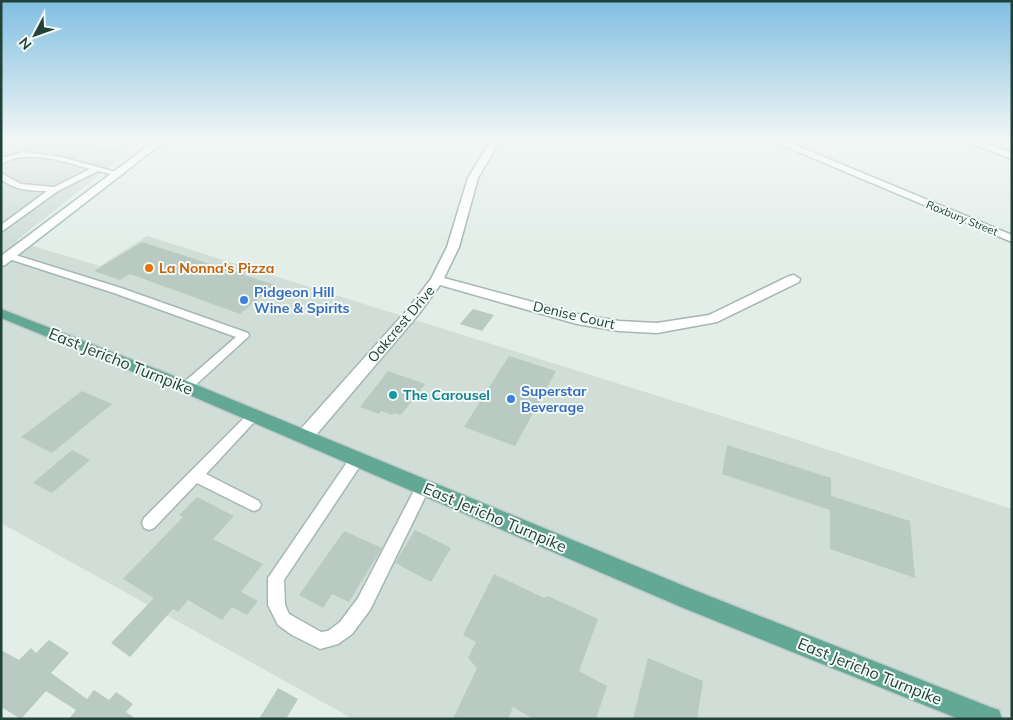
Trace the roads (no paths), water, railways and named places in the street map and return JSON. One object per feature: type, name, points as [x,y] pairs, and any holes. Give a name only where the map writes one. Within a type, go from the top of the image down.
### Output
[{"type":"main road","name":"East Jericho Turnpike","points":[[1,313],[424,486],[689,599],[990,719]]},
{"type":"street","points":[[5,259],[119,174]]},
{"type":"street","name":"Oakcrest Drive","points":[[304,437],[413,312],[437,280],[453,247],[475,174]]},
{"type":"street","name":"Roxbury Street","points":[[855,174],[1012,239]]},
{"type":"street","name":"Denise Court","points":[[437,280],[577,319],[619,326],[657,328],[712,319],[794,279]]},
{"type":"lane","points":[[1,229],[55,189],[87,174]]},
{"type":"lane","points":[[1,175],[5,180],[23,187],[55,189]]},
{"type":"lane","points":[[5,259],[22,258],[34,265],[70,274],[244,336],[186,388]]},
{"type":"lane","points":[[149,523],[253,416]]},
{"type":"lane","points":[[357,459],[276,578],[275,594],[278,612],[283,621],[320,641],[332,638],[346,628],[364,604],[424,486]]},
{"type":"lane","points":[[195,475],[254,506]]},
{"type":"place","name":"La Nonna's Pizza","points":[[149,268]]},
{"type":"place","name":"Pidgeon Hill Wine & Spirits","points":[[244,300]]},
{"type":"place","name":"The Carousel","points":[[393,395]]},
{"type":"place","name":"Superstar Beverage","points":[[511,399]]}]
